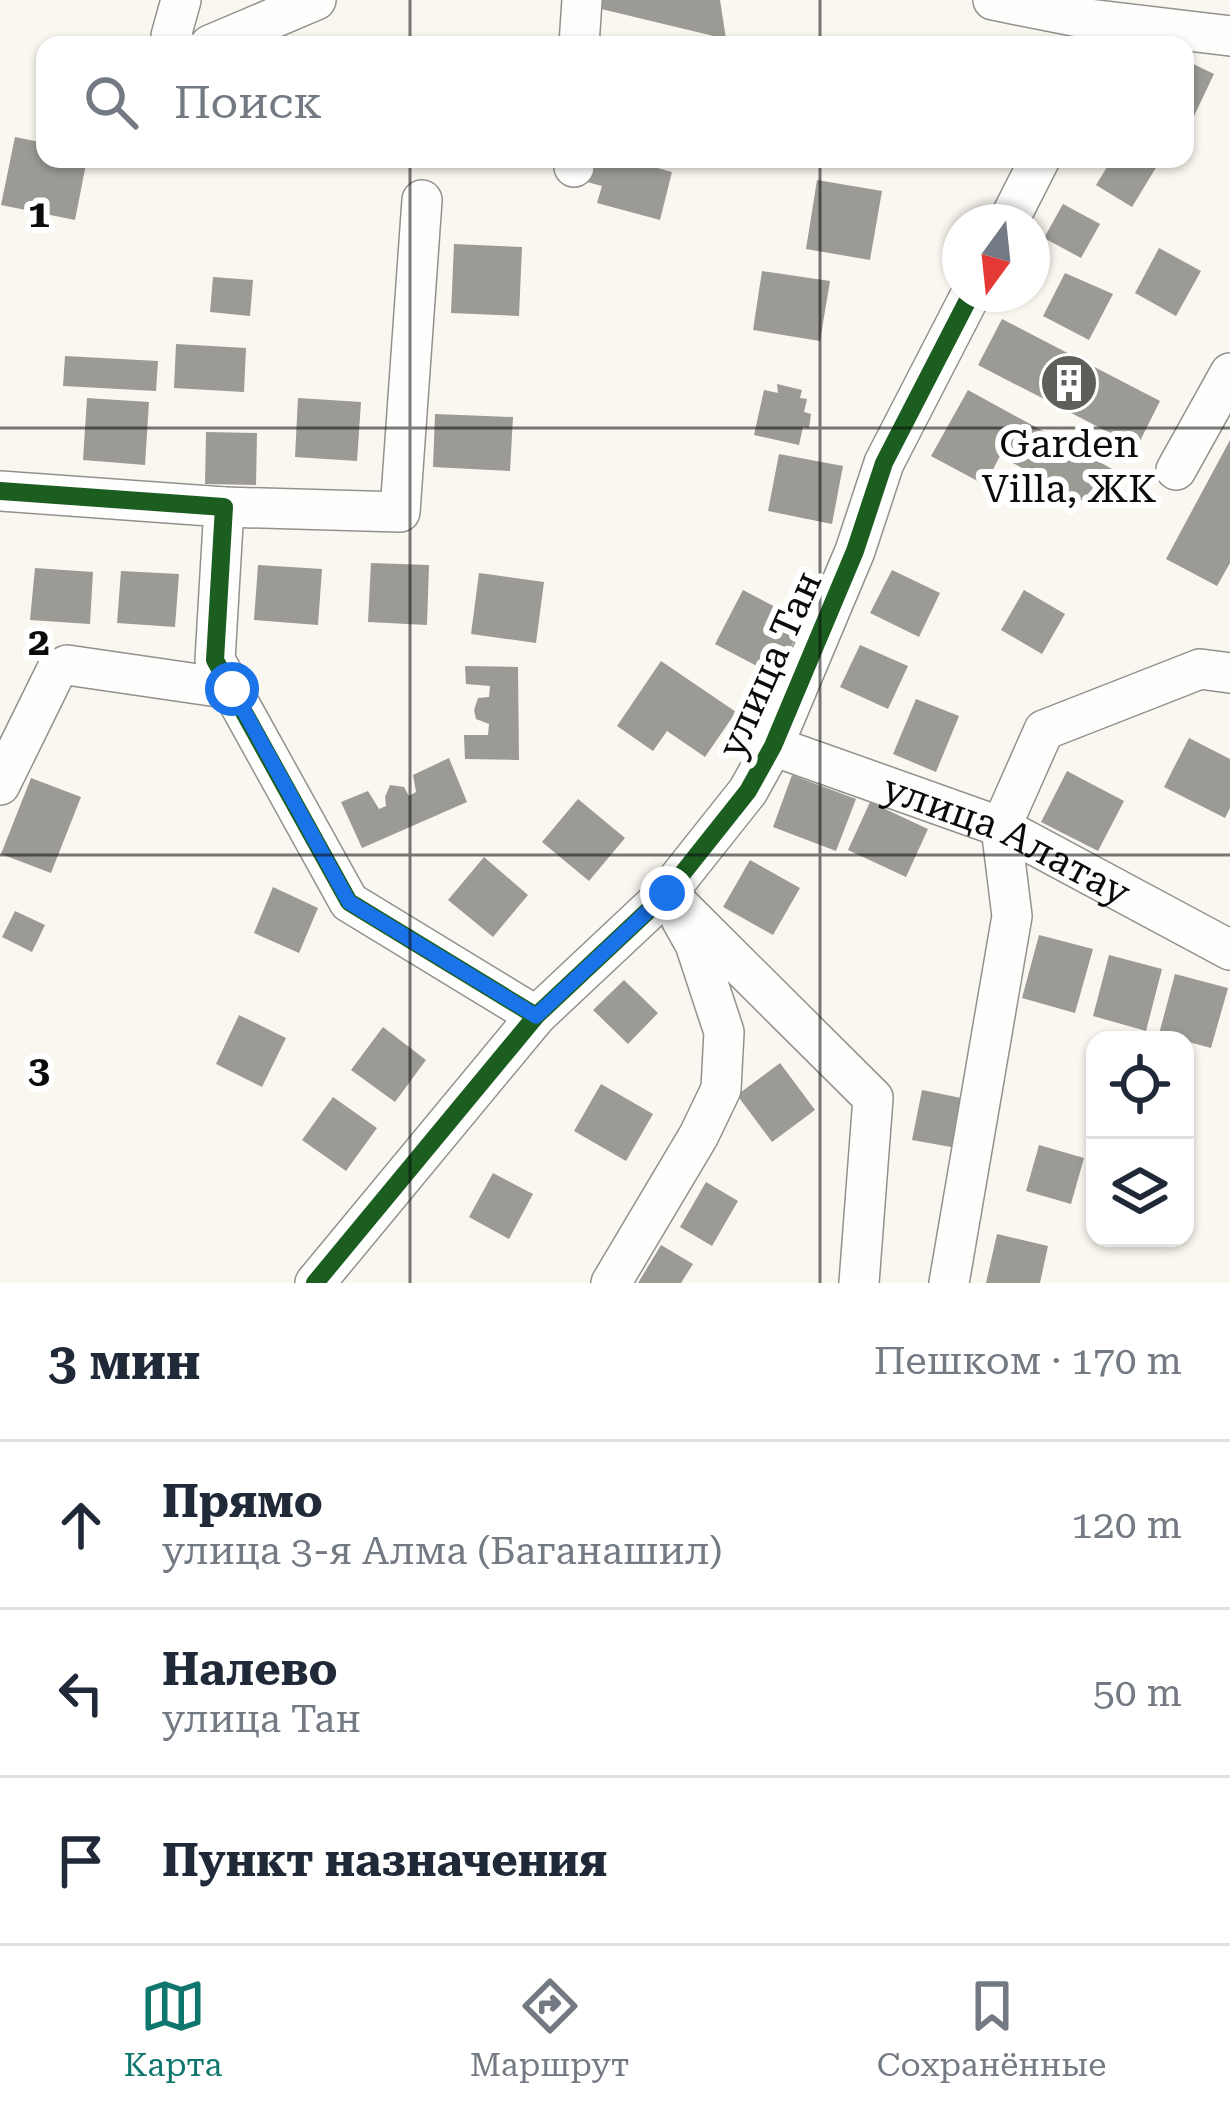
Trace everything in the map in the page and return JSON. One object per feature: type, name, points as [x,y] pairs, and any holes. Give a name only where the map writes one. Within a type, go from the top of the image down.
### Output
[{"type":"street","points":[[171,36],[181,0]]},
{"type":"street","points":[[230,36],[316,0]]},
{"type":"street","points":[[580,36],[582,0]]},
{"type":"street","points":[[993,0],[1090,32],[1230,36]]},
{"type":"street","points":[[1017,204],[1035,168]]},
{"type":"street","points":[[0,491],[224,507],[400,512],[422,200]]},
{"type":"street","name":"улица Тан","points":[[316,1283],[536,1016],[667,893],[748,791],[773,746],[855,551],[884,463],[962,312]]},
{"type":"street","points":[[1176,470],[1230,373]]},
{"type":"street","points":[[224,507],[215,660],[349,902],[536,1016]]},
{"type":"street","points":[[0,785],[56,671],[67,665],[232,689]]},
{"type":"street","points":[[951,1282],[1012,916],[1001,827],[1044,730],[1200,669],[1230,673]]},
{"type":"street","name":"улица Алатау","points":[[773,746],[1001,827],[1230,950]]},
{"type":"street","points":[[611,1283],[721,1089],[724,1032],[695,944],[667,893]]},
{"type":"street","points":[[667,893],[873,1098],[859,1283]]},
{"type":"building","points":[[594,0],[720,0],[726,36],[714,36],[593,7]]},
{"type":"building","points":[[1194,64],[1214,74],[1194,116]]},
{"type":"building","points":[[15,137],[36,141],[36,168],[85,168],[75,220],[1,205]]},
{"type":"building","points":[[591,168],[672,172],[660,220],[597,203],[602,186],[587,182]]},
{"type":"building","points":[[1106,168],[1156,168],[1132,207],[1096,185]]},
{"type":"building","points":[[817,180],[882,191],[870,260],[806,249]]},
{"type":"building","points":[[1063,204],[1100,224],[1081,258],[1050,241],[1050,227]]},
{"type":"building","points":[[454,244],[522,247],[519,316],[451,313]]},
{"type":"building","points":[[1159,248],[1201,271],[1176,316],[1135,293]]},
{"type":"building","points":[[762,271],[830,281],[820,341],[753,330]]},
{"type":"building","points":[[1065,273],[1113,294],[1089,340],[1043,316],[1050,312]]},
{"type":"building","points":[[213,277],[253,280],[250,316],[210,312]]},
{"type":"building","name":"Garden Villa, ЖК","points":[[1002,319],[1160,401],[1137,447],[978,365]]},
{"type":"building","points":[[176,344],[246,348],[244,392],[174,388]]},
{"type":"building","points":[[65,356],[158,361],[156,391],[63,386]]},
{"type":"building","points":[[777,384],[802,390],[800,398],[807,399],[804,412],[811,414],[809,428],[803,427],[799,445],[754,435],[764,390],[778,393]]},
{"type":"building","points":[[968,390],[1114,470],[1094,507],[1000,456],[985,485],[931,456]]},
{"type":"building","points":[[87,398],[149,402],[145,465],[83,460]]},
{"type":"building","points":[[298,398],[361,402],[357,461],[295,457]]},
{"type":"building","points":[[435,414],[513,417],[510,471],[433,467]]},
{"type":"building","points":[[206,432],[257,433],[256,485],[205,484]]},
{"type":"building","points":[[1230,440],[1230,563],[1217,586],[1166,559]]},
{"type":"building","points":[[779,454],[843,466],[832,524],[768,511]]},
{"type":"building","points":[[371,563],[429,565],[427,625],[368,622]]},
{"type":"building","points":[[258,565],[322,569],[318,625],[254,620]]},
{"type":"building","points":[[35,568],[93,572],[90,624],[30,620]]},
{"type":"building","points":[[892,570],[940,593],[919,637],[870,613]]},
{"type":"building","points":[[121,571],[179,574],[175,627],[117,623]]},
{"type":"building","points":[[479,573],[544,582],[536,643],[471,634]]},
{"type":"building","points":[[743,590],[804,622],[776,676],[715,644]]},
{"type":"building","points":[[1024,590],[1065,614],[1042,654],[1001,630]]},
{"type":"building","points":[[860,645],[908,666],[888,709],[840,687]]},
{"type":"building","points":[[661,661],[736,712],[705,757],[667,731],[653,751],[617,726]]},
{"type":"building","points":[[465,666],[518,667],[519,760],[465,759],[464,735],[488,735],[489,724],[476,719],[474,710],[478,698],[489,697],[490,686],[466,684]]},
{"type":"building","points":[[916,699],[959,716],[936,772],[893,754]]},
{"type":"building","points":[[1189,738],[1230,759],[1230,808],[1225,818],[1164,787]]},
{"type":"building","points":[[449,758],[467,802],[362,848],[341,802],[368,791],[379,809],[386,806],[390,785],[404,787],[409,796],[416,792],[413,775]]},
{"type":"building","points":[[1067,771],[1124,801],[1098,851],[1041,822]]},
{"type":"building","points":[[792,775],[856,799],[836,851],[773,827]]},
{"type":"building","points":[[31,778],[81,797],[51,873],[1,854]]},
{"type":"building","points":[[578,799],[625,838],[589,881],[542,842]]},
{"type":"building","points":[[870,802],[928,829],[906,877],[848,850]]},
{"type":"building","points":[[484,857],[528,895],[493,937],[448,900]]},
{"type":"building","points":[[750,860],[800,888],[773,935],[723,907]]},
{"type":"building","points":[[273,887],[318,908],[299,953],[254,933]]},
{"type":"building","points":[[15,911],[45,925],[32,952],[2,937]]},
{"type":"building","points":[[1039,935],[1093,949],[1075,1013],[1022,998]]},
{"type":"building","points":[[1109,955],[1162,969],[1146,1031],[1093,1016]]},
{"type":"building","points":[[1175,974],[1228,988],[1211,1048],[1194,1043],[1194,1031],[1160,1031]]},
{"type":"building","points":[[624,980],[658,1013],[628,1044],[593,1010]]},
{"type":"building","points":[[239,1015],[286,1038],[262,1087],[216,1064]]},
{"type":"building","points":[[383,1027],[426,1060],[395,1102],[351,1070]]},
{"type":"building","points":[[780,1063],[815,1110],[772,1142],[737,1095]]},
{"type":"building","points":[[601,1084],[653,1114],[626,1161],[574,1131]]},
{"type":"building","points":[[922,1090],[971,1100],[962,1149],[912,1140]]},
{"type":"building","points":[[333,1097],[377,1128],[346,1171],[302,1140]]},
{"type":"building","points":[[1039,1145],[1084,1158],[1071,1204],[1026,1191]]},
{"type":"building","points":[[493,1173],[533,1194],[509,1239],[469,1217]]},
{"type":"building","points":[[706,1182],[738,1201],[712,1246],[680,1227]]},
{"type":"building","points":[[997,1234],[1048,1246],[1040,1283],[986,1283]]},
{"type":"building","points":[[661,1245],[693,1264],[681,1283],[638,1283]]},
{"type":"cycle path","points":[[315,1283],[536,1016],[667,893],[748,791],[773,746],[855,551],[884,463],[962,312]]},
{"type":"cycle path","points":[[0,491],[224,507],[215,660],[349,902],[536,1016]]},
{"type":"place","name":"Garden Villa, ЖК","points":[[1069,383]]},
{"type":"route","points":[[232,689],[349,902],[536,1016],[667,893]]}]
